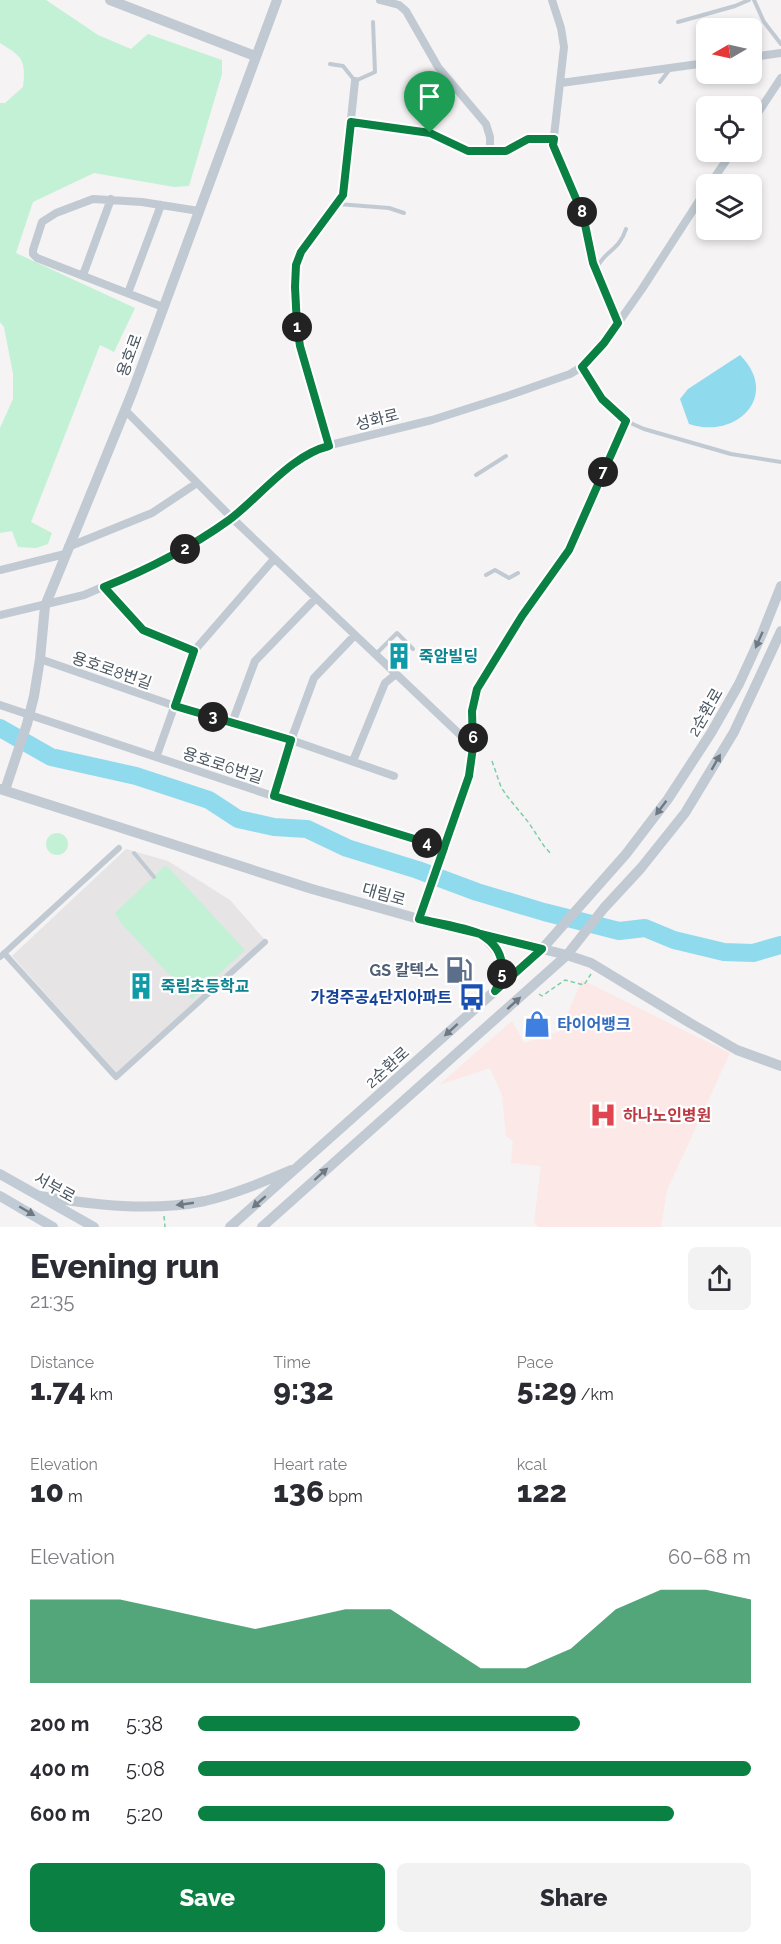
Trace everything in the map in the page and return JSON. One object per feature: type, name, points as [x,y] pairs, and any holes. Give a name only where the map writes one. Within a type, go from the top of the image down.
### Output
[{"type":"main road","name":"서부로","points":[[0,1174],[94,1227]]},
{"type":"main road","points":[[0,1196],[53,1227]]},
{"type":"street","points":[[110,0],[255,56]]},
{"type":"street","name":"용호로","points":[[2,789],[28,719],[40,660],[45,606],[125,410],[277,0]]},
{"type":"street","points":[[380,0],[399,5],[406,11],[438,67],[486,124],[490,151]]},
{"type":"street","points":[[552,0],[564,47],[553,145],[583,215],[596,271],[618,323]]},
{"type":"street","points":[[762,56],[781,53]]},
{"type":"street","points":[[561,82],[696,64]]},
{"type":"street","points":[[762,107],[781,78]]},
{"type":"street","points":[[329,446],[300,346],[295,287],[296,265],[301,252],[319,225],[343,195],[355,81]]},
{"type":"street","points":[[351,122],[430,133],[468,151],[506,151],[528,139],[554,139]]},
{"type":"street","points":[[163,307],[37,258],[33,250],[42,222],[56,213],[93,199],[199,211]]},
{"type":"street","points":[[83,275],[111,200]]},
{"type":"street","points":[[128,293],[162,205]]},
{"type":"street","name":"성화로","points":[[0,615],[84,595],[172,557],[232,518],[291,466],[318,448],[432,420],[570,374],[582,367],[604,343],[696,205]]},
{"type":"street","points":[[125,410],[274,559],[473,747]]},
{"type":"street","points":[[419,919],[469,776],[473,747],[472,711],[477,689],[522,616],[569,550],[626,421]]},
{"type":"street","points":[[0,570],[67,551],[152,513],[197,483]]},
{"type":"street","points":[[157,755],[194,651],[274,559]]},
{"type":"street","name":"2순환로","points":[[230,1227],[542,949],[626,854],[668,799],[711,734],[739,684],[781,586]]},
{"type":"street","points":[[104,587],[143,630],[194,651]]},
{"type":"street","points":[[232,723],[255,661],[316,598]]},
{"type":"street","name":"2순환로","points":[[567,955],[678,822],[712,770],[754,692],[781,631]]},
{"type":"street","points":[[274,796],[291,740],[314,678],[355,635]]},
{"type":"street","name":"용호로8번길","points":[[40,660],[175,706],[291,740],[394,776]]},
{"type":"street","points":[[352,761],[385,683],[396,674]]},
{"type":"street","name":"용호로6번길","points":[[0,705],[28,719],[444,848]]},
{"type":"street","name":"대림로","points":[[2,789],[312,890],[567,955],[596,966],[737,1050],[781,1066]]},
{"type":"street","points":[[119,848],[2,955],[116,1077],[265,942]]},
{"type":"street","points":[[479,933],[495,948],[502,962],[501,978],[495,991]]},
{"type":"street","points":[[262,1227],[567,955]]},
{"type":"street","points":[[39,1196],[126,1206],[184,1204],[205,1201],[239,1191],[300,1166]]},
{"type":"lane","points":[[678,22],[749,0]]},
{"type":"lane","points":[[754,0],[764,22],[781,44]]},
{"type":"lane","points":[[330,64],[343,66],[355,81],[375,72],[373,22]]},
{"type":"lane","points":[[660,82],[670,68]]},
{"type":"lane","points":[[337,204],[389,208],[404,213]]},
{"type":"lane","points":[[596,271],[602,259],[619,245],[626,229]]},
{"type":"lane","points":[[582,367],[602,399],[626,421],[644,429],[731,454],[781,462]]},
{"type":"lane","points":[[476,475],[506,456]]},
{"type":"lane","points":[[486,575],[495,570],[509,578],[518,573]]},
{"type":"lane","points":[[375,654],[397,633],[413,649]]},
{"type":"lane","points":[[134,853],[154,876]]},
{"type":"path","points":[[492,761],[507,796],[530,823],[552,855]]},
{"type":"path","points":[[532,987],[542,996],[565,980],[584,985],[596,966]]},
{"type":"shaded area","points":[[126,849],[168,861],[230,900],[265,940],[117,1074],[12,956]]},
{"type":"shaded area","name":"하나노인병원","points":[[582,980],[730,1053],[667,1190],[661,1227],[539,1227],[534,1223],[541,1166],[511,1163],[513,1141],[506,1136],[502,1095],[490,1068],[439,1085],[512,1021],[524,1043],[560,1031]]},
{"type":"green space","points":[[0,0],[46,0],[98,35],[131,49],[148,34],[222,60],[222,74],[189,186],[174,187],[94,173],[33,202],[16,253],[135,308],[114,352],[100,345],[31,522],[52,533],[48,544],[36,548],[18,547],[12,531],[0,533],[0,428],[13,399],[13,374],[4,327],[0,322],[0,103],[5,103],[23,87],[24,71],[18,56],[0,43]]},
{"type":"green space","points":[[57,833],[65,836],[68,844],[65,852],[57,855],[49,852],[46,844],[49,836]]},
{"type":"green space","points":[[166,865],[245,950],[192,999],[121,923],[115,913]]},
{"type":"water","points":[[740,355],[752,370],[756,385],[754,399],[748,411],[737,420],[723,426],[706,427],[689,424],[680,399],[688,389]]},
{"type":"waterway","points":[[0,728],[51,757],[136,776],[209,800],[238,819],[274,827],[307,829],[347,848],[544,912],[619,931],[645,928],[674,940],[724,952],[753,953],[781,945]]},
{"type":"place","name":"죽암빌딩","points":[[399,656]]},
{"type":"place","name":"GS 칼텍스","points":[[459,970]]},
{"type":"place","name":"죽림초등학교","points":[[141,986]]},
{"type":"place","name":"가경주공4단지아파트","points":[[472,997]]},
{"type":"place","name":"타이어뱅크","points":[[537,1024]]},
{"type":"place","name":"하나노인병원","points":[[603,1115]]},
{"type":"route","points":[[430,133],[351,122],[343,195],[319,225],[301,252],[296,265],[295,304],[300,346],[329,446],[318,448],[291,466],[232,518],[198,541],[172,557],[104,587],[143,630],[194,651],[175,706],[291,740],[274,796],[309,808],[444,848],[419,919],[479,933],[542,949],[495,991],[501,978],[502,962],[498,952],[489,942],[479,933],[434,922],[419,919],[469,776],[473,747],[472,711],[477,689],[522,616],[569,550],[626,421],[602,399],[582,367],[604,343],[618,323],[593,263],[583,215],[553,145],[554,139],[528,139],[506,151],[468,151],[430,133]]}]
